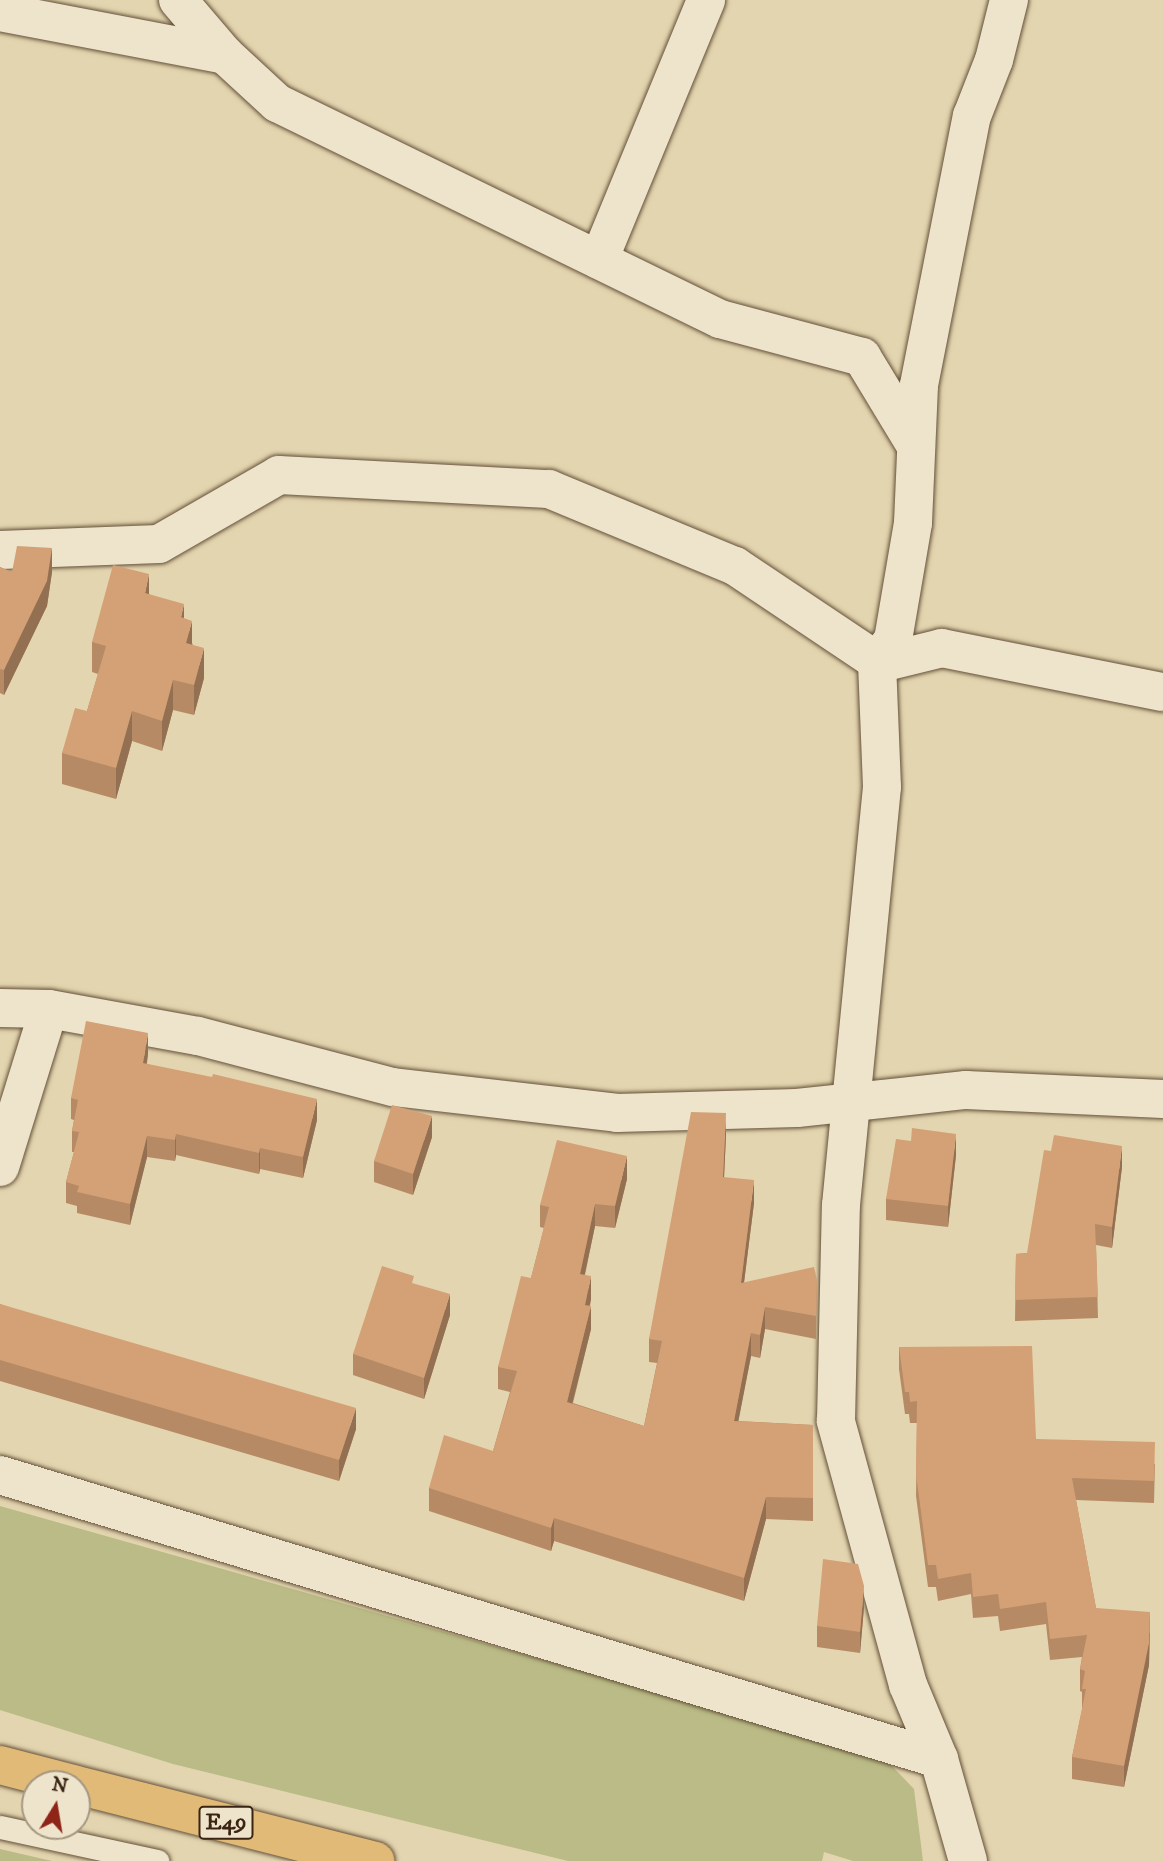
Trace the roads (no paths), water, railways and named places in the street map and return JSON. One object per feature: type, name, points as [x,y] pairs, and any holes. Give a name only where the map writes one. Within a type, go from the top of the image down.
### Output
[{"type":"highway","name":"E49","points":[[0,1765],[21,1770]]},
{"type":"highway","name":"E49","points":[[91,1788],[375,1861]]},
{"type":"street","points":[[178,0],[225,55],[277,103],[720,319],[862,357],[916,446]]},
{"type":"street","points":[[598,260],[706,0]]},
{"type":"street","points":[[968,1861],[940,1759],[908,1685],[836,1421],[841,1205],[882,787],[877,663],[893,640],[913,523],[919,385],[972,116],[994,60],[1009,0]]},
{"type":"street","points":[[0,12],[225,55]]},
{"type":"street","points":[[0,550],[159,544],[279,475],[550,489],[735,566],[877,663],[942,648],[1163,692]]},
{"type":"street","points":[[0,1008],[49,1009],[198,1036],[393,1087],[617,1113],[851,1102],[966,1090],[1163,1099]]},
{"type":"street","points":[[0,1167],[49,1009]]},
{"type":"street","points":[[0,1475],[940,1759]]},
{"type":"lane","points":[[0,1827],[157,1861]]}]
